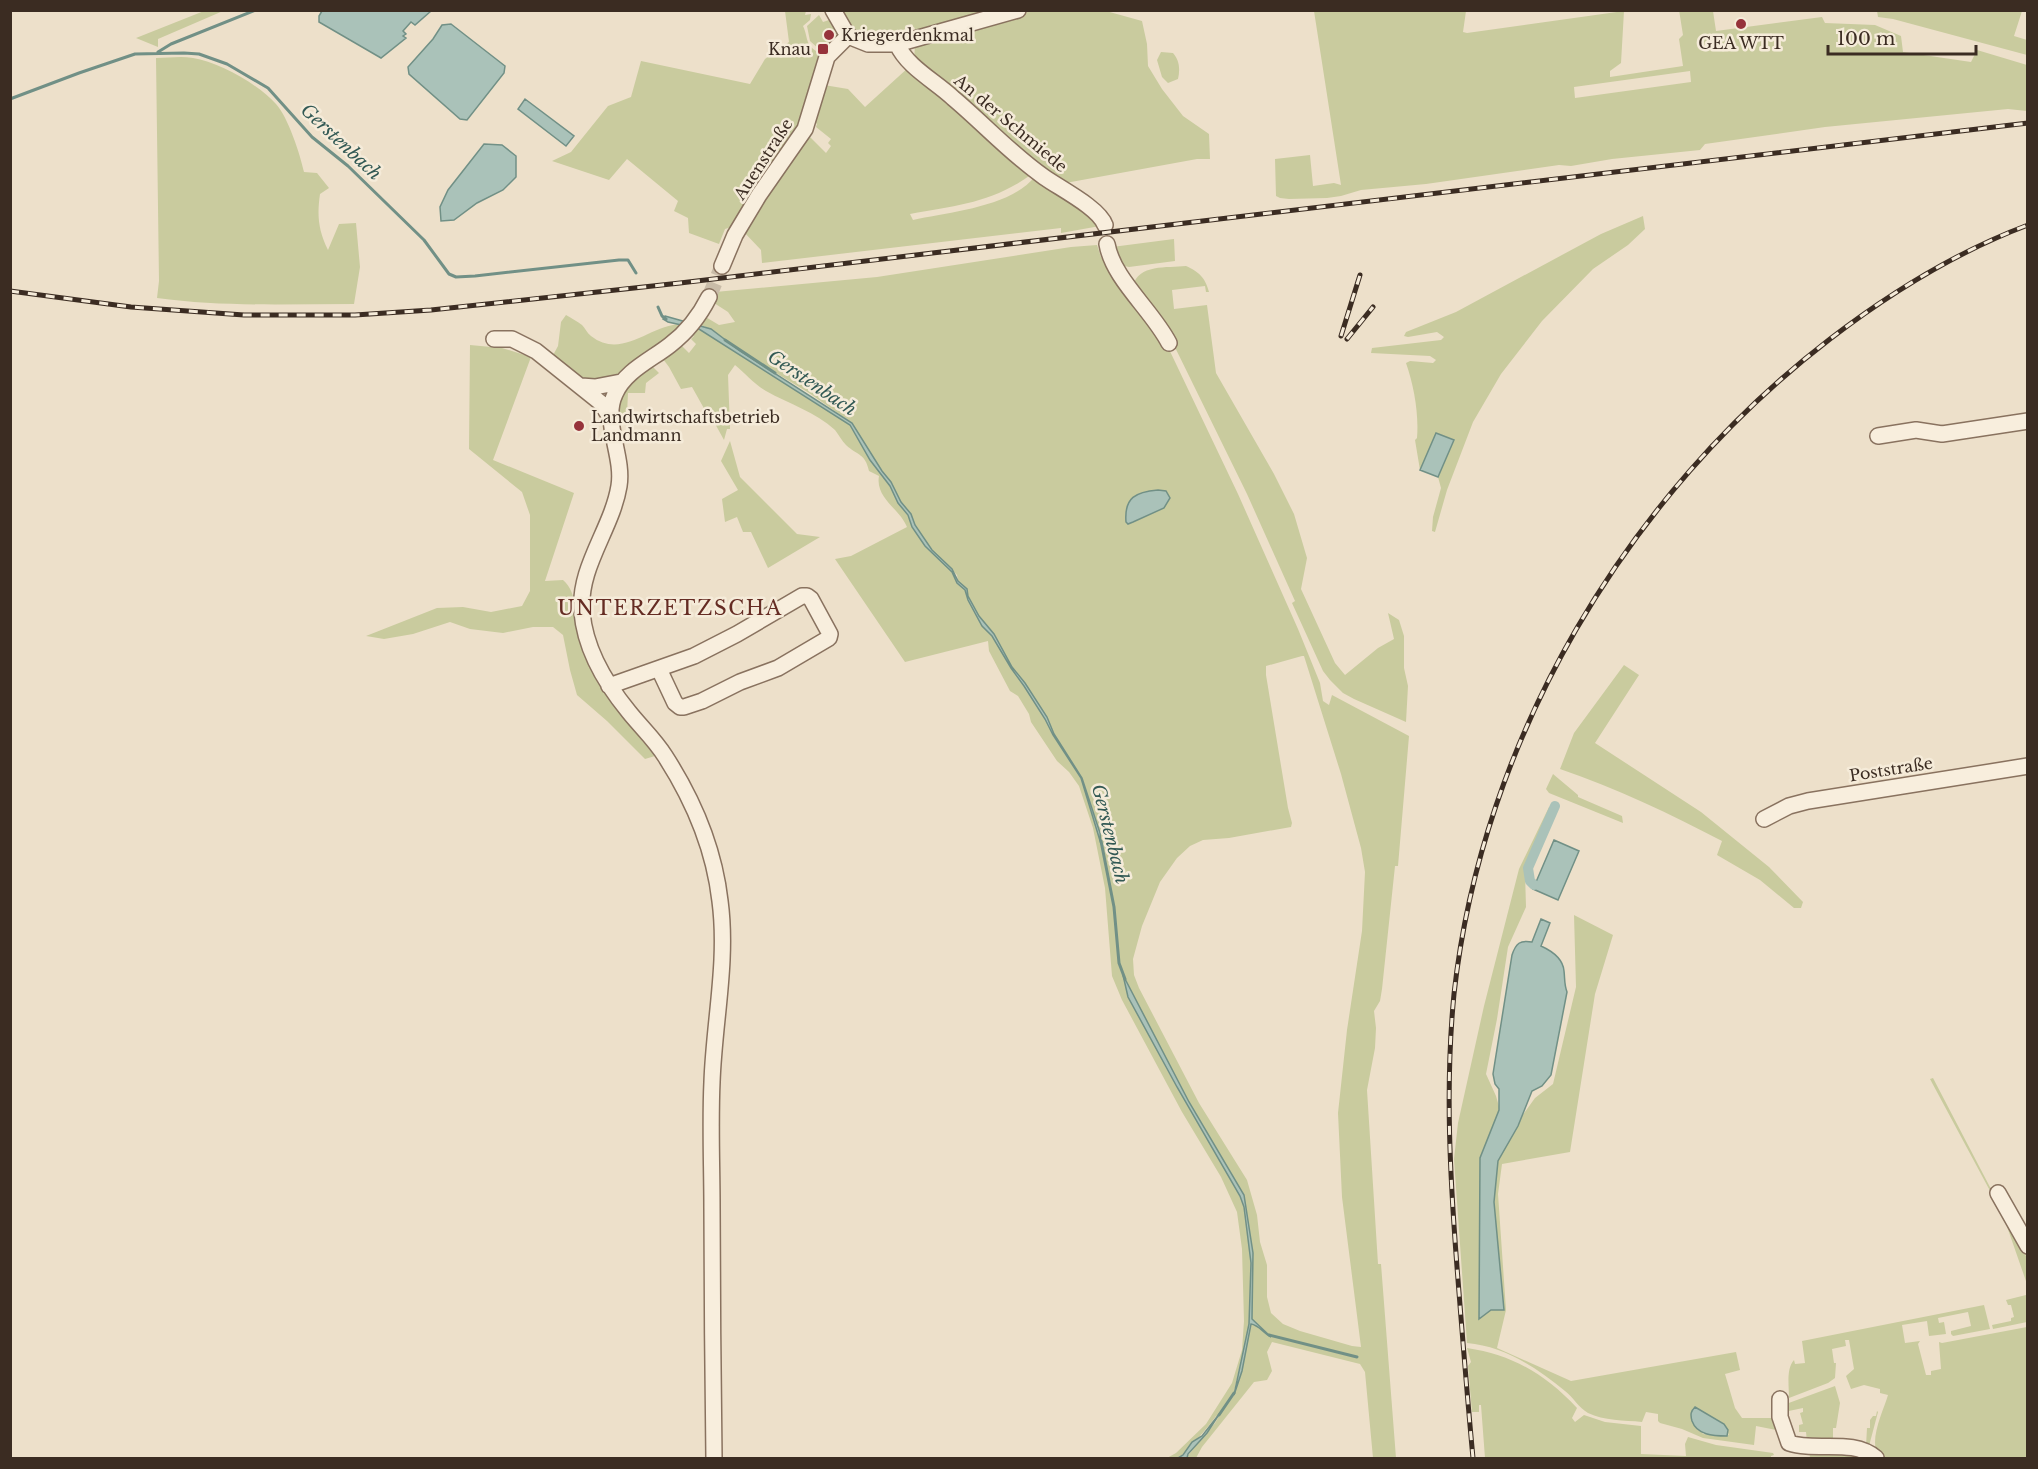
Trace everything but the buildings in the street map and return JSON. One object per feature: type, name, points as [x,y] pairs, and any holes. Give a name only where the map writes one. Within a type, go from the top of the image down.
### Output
[{"type":"street","points":[[833,10],[848,36],[868,44],[897,44],[1018,10]]},
{"type":"street","name":"Auenstraße","points":[[722,266],[735,235],[759,195],[805,129],[827,57],[848,36]]},
{"type":"street","name":"An der Schmiede","points":[[897,44],[901,53],[912,64],[953,97],[1017,156],[1066,193],[1094,210],[1105,225]]},
{"type":"street","points":[[1107,244],[1114,266],[1150,312],[1169,342]]},
{"type":"street","points":[[709,297],[686,331],[621,382],[613,398],[610,417],[620,470],[619,484],[607,527],[584,583],[582,609],[588,640],[609,686],[664,754],[709,842],[717,876],[721,906],[721,979],[712,1094],[714,1458]]},
{"type":"street","points":[[494,339],[512,339],[536,351],[601,403],[610,417]]},
{"type":"street","points":[[581,386],[595,387],[621,382]]},
{"type":"street","points":[[1878,436],[1916,430],[1942,435],[2028,421]]},
{"type":"street","points":[[609,686],[694,656],[802,596],[811,599],[830,634],[829,638],[778,668],[684,707],[675,703],[659,669]]},
{"type":"street","name":"Poststraße","points":[[1764,819],[1789,806],[1808,801],[2028,766]]},
{"type":"street","points":[[1998,1193],[2028,1246]]},
{"type":"street","points":[[1780,1400],[1780,1417],[1788,1443],[1801,1446],[1853,1448],[1864,1450],[1876,1458]]},
{"type":"green space","points":[[1679,10],[1713,11],[1716,31],[1822,17],[1825,23],[1875,25],[1901,36],[1903,52],[1971,62],[1977,50],[2027,65],[2027,111],[2008,109],[1825,127],[1705,144],[1700,150],[1361,190],[1327,198],[1289,199],[1276,196],[1275,159],[1310,155],[1313,186],[1334,183],[1341,185],[1314,11],[1466,11],[1463,32],[1467,33],[1624,11],[1621,63],[1610,71],[1610,77],[1683,66],[1679,39],[1683,35]],"holes":[[[1690,71],[1691,82],[1575,98],[1574,87]]]},
{"type":"green space","points":[[204,11],[223,11],[158,39],[158,47],[136,38]]},
{"type":"green space","points":[[785,11],[806,11],[805,15],[811,14],[810,20],[803,26],[809,44],[819,53],[805,118],[735,226],[725,229],[719,244],[689,233],[688,218],[674,211],[678,201],[627,159],[609,180],[552,161],[571,152],[608,106],[631,97],[641,61],[750,84],[765,59],[789,42]]},
{"type":"green space","points":[[841,11],[984,11],[916,31],[914,27],[898,31],[891,38],[882,39],[861,34]]},
{"type":"green space","points":[[1031,11],[1106,11],[1142,21],[1147,44],[1148,66],[1183,116],[1209,134],[1210,159],[1197,159],[1060,184],[914,60],[915,45]]},
{"type":"green space","points":[[1877,11],[2022,11],[2014,36],[2027,40],[2027,55],[1878,17]]},
{"type":"green space","points":[[819,15],[823,22],[832,19],[837,31],[836,37],[828,48],[825,45],[820,50],[810,41],[807,26]]},
{"type":"green space","points":[[1161,52],[1173,53],[1177,59],[1178,79],[1168,83],[1162,77],[1157,60]]},
{"type":"green space","points":[[188,57],[214,64],[249,82],[276,104],[289,126],[304,172],[317,173],[329,188],[320,194],[319,209],[320,229],[328,250],[339,224],[356,223],[360,267],[354,304],[230,304],[157,298],[159,281],[156,58]]},
{"type":"green space","points":[[909,67],[1032,174],[1003,191],[974,202],[910,214],[913,220],[979,207],[996,201],[1011,195],[1035,176],[1085,208],[1100,226],[1061,233],[1061,228],[762,263],[761,250],[743,231],[807,134],[826,153],[831,146],[828,143],[831,139],[816,127],[817,124],[814,121],[824,85],[848,89],[865,107]]},
{"type":"green space","points":[[1643,216],[1645,229],[1628,245],[1593,269],[1542,321],[1501,374],[1473,422],[1447,490],[1435,532],[1432,531],[1433,517],[1441,488],[1438,477],[1454,440],[1436,433],[1420,470],[1415,440],[1417,438],[1417,419],[1415,400],[1406,363],[1410,361],[1433,363],[1436,360],[1430,356],[1371,353],[1372,348],[1441,340],[1444,337],[1437,332],[1404,336],[1406,332],[1456,312],[1601,234]]},
{"type":"green space","points":[[1174,239],[1175,261],[1129,267],[1120,265],[1112,247]]},
{"type":"green space","points":[[1097,245],[1101,257],[1167,345],[1238,494],[1298,629],[1320,683],[1323,701],[1329,705],[1332,695],[1409,736],[1398,866],[1395,866],[1382,989],[1380,1001],[1374,1011],[1375,1048],[1367,1090],[1378,1264],[1381,1264],[1396,1458],[1373,1458],[1365,1372],[1360,1364],[1272,1342],[1267,1352],[1272,1371],[1267,1380],[1254,1382],[1202,1447],[1196,1458],[1186,1458],[1215,1423],[1218,1418],[1216,1416],[1197,1440],[1180,1456],[1167,1458],[1176,1453],[1206,1424],[1232,1383],[1242,1350],[1244,1321],[1242,1249],[1237,1212],[1221,1177],[1182,1112],[1122,1000],[1112,976],[1105,888],[1093,828],[1079,786],[1057,761],[1031,722],[1018,696],[1010,691],[989,651],[988,641],[905,662],[835,559],[851,556],[907,527],[884,497],[879,484],[879,476],[869,471],[863,458],[846,445],[828,424],[762,388],[735,365],[728,375],[730,429],[727,429],[724,440],[692,387],[681,389],[663,359],[680,344],[689,353],[696,344],[691,339],[694,336],[691,334],[696,327],[850,425],[870,460],[908,515],[912,527],[925,546],[952,572],[957,583],[965,590],[982,626],[992,636],[1081,778],[1100,840],[1100,833],[1082,778],[1054,734],[1047,717],[1012,667],[994,634],[979,616],[968,596],[967,589],[958,581],[957,575],[932,550],[852,423],[809,393],[740,351],[711,329],[698,324],[704,316],[719,325],[735,322],[728,312],[714,303],[712,299],[715,292],[877,277]],"holes":[[[1304,656],[1341,774],[1361,848],[1365,872],[1362,931],[1347,1030],[1338,1113],[1342,1197],[1361,1347],[1300,1331],[1283,1324],[1271,1313],[1267,1297],[1267,1265],[1247,1180],[1199,1103],[1134,975],[1133,959],[1142,926],[1160,882],[1177,858],[1190,846],[1203,840],[1229,838],[1291,827],[1266,666]],[[1124,978],[1189,1102],[1244,1195],[1253,1253],[1252,1319],[1269,1335],[1251,1323],[1242,1371],[1234,1392],[1249,1324],[1251,1263],[1244,1207],[1240,1196],[1166,1068]]]},
{"type":"green space","points":[[1186,266],[1201,276],[1209,292],[1206,292],[1205,286],[1172,290],[1174,309],[1207,305],[1216,373],[1274,474],[1294,514],[1307,558],[1301,589],[1335,663],[1345,675],[1378,648],[1394,639],[1388,613],[1399,620],[1404,636],[1404,668],[1408,686],[1406,722],[1343,693],[1323,671],[1292,603],[1295,601],[1247,494],[1166,329],[1133,286],[1141,274],[1154,268]]},
{"type":"green space","points":[[566,315],[582,325],[591,336],[603,343],[615,344],[638,339],[672,325],[684,324],[619,377],[584,382],[551,359],[558,346],[561,322]]},
{"type":"green space","points":[[470,345],[502,348],[531,357],[493,460],[574,493],[545,581],[563,580],[568,585],[574,599],[581,637],[603,686],[655,756],[645,759],[577,695],[563,635],[553,627],[533,627],[503,633],[470,629],[450,622],[413,634],[384,639],[366,636],[437,608],[463,607],[491,612],[522,606],[530,591],[530,515],[522,492],[469,449]]},
{"type":"green space","points":[[647,367],[653,367],[659,373],[646,383],[645,393],[628,393],[627,414],[617,415],[620,394]]},
{"type":"green space","points":[[730,441],[740,477],[797,534],[820,537],[768,568],[751,532],[743,532],[737,517],[725,522],[722,499],[738,490],[721,461]]},
{"type":"green space","points":[[1624,665],[1639,675],[1595,743],[1701,812],[1769,867],[1803,902],[1801,908],[1794,908],[1760,880],[1717,855],[1722,841],[1602,784],[1560,769],[1574,733]]},
{"type":"green space","points":[[1553,774],[1578,797],[1622,816],[1623,823],[1549,793],[1546,789]]},
{"type":"green space","points":[[1549,807],[1551,809],[1529,857],[1525,873],[1526,907],[1508,947],[1486,1074],[1500,1110],[1522,1116],[1535,1098],[1553,1084],[1576,987],[1574,915],[1613,935],[1595,994],[1570,1152],[1502,1164],[1498,1194],[1506,1310],[1497,1348],[1571,1381],[1736,1352],[1740,1370],[1725,1374],[1735,1408],[1742,1418],[1778,1418],[1781,1431],[1756,1426],[1754,1445],[1703,1438],[1660,1423],[1658,1414],[1646,1412],[1642,1422],[1594,1416],[1585,1411],[1568,1393],[1531,1366],[1507,1353],[1467,1343],[1454,1159],[1458,1123],[1484,1006],[1519,869]],"holes":[[[1693,1408],[1729,1434],[1727,1436],[1703,1434],[1691,1413]]]},
{"type":"green space","points":[[1933,1078],[2027,1258],[2027,1284],[2003,1215],[1930,1079]]},
{"type":"green space","points":[[2027,1284],[2027,1322],[1993,1329],[1992,1325],[2011,1321],[2014,1317],[2011,1305],[2008,1305],[2006,1300],[2026,1295]]},
{"type":"green space","points":[[1984,1305],[1990,1329],[1953,1336],[1951,1331],[1971,1326],[1968,1312],[1938,1318],[1939,1323],[1944,1322],[1946,1334],[1929,1336],[1927,1321],[1902,1325],[1905,1343],[1920,1341],[1918,1344],[1926,1375],[1931,1375],[1931,1371],[1941,1369],[1939,1342],[2027,1327],[2027,1458],[1880,1458],[1876,1452],[1876,1436],[1888,1395],[1880,1393],[1880,1389],[1864,1385],[1851,1389],[1846,1376],[1854,1369],[1849,1340],[1845,1340],[1846,1346],[1832,1349],[1834,1363],[1836,1363],[1835,1378],[1789,1398],[1791,1364],[1794,1360],[1795,1364],[1805,1363],[1802,1341]]},
{"type":"green space","points":[[1467,1348],[1514,1361],[1540,1376],[1577,1408],[1572,1418],[1575,1422],[1584,1415],[1605,1422],[1641,1426],[1641,1454],[1686,1456],[1685,1444],[1688,1437],[1716,1445],[1773,1453],[1774,1455],[1771,1458],[1485,1458],[1481,1405],[1479,1405],[1479,1412],[1472,1412],[1468,1366],[1471,1362]]},
{"type":"green space","points":[[1835,1386],[1840,1403],[1836,1428],[1833,1428],[1833,1440],[1807,1441],[1806,1432],[1799,1432],[1799,1425],[1803,1424],[1800,1413],[1803,1412],[1803,1408],[1784,1412],[1786,1404]]},
{"type":"green space","points":[[1878,1412],[1869,1446],[1866,1446],[1867,1428],[1870,1428],[1870,1420],[1876,1416]]},
{"type":"green space","points":[[1809,1449],[1861,1454],[1859,1458],[1810,1458]]},
{"type":"shaded area","points":[[322,10],[431,11],[415,25],[411,22],[403,31],[406,34],[403,36],[406,38],[381,58],[319,22]]},
{"type":"shaded area","points":[[451,24],[505,66],[504,73],[467,120],[460,119],[409,74],[408,67],[433,39],[442,25]]},
{"type":"shaded area","points":[[525,99],[574,136],[566,146],[518,109]]},
{"type":"shaded area","points":[[484,144],[502,145],[516,156],[516,177],[503,190],[477,203],[454,220],[441,221],[440,207],[448,190]]},
{"type":"shaded area","points":[[665,316],[711,329],[740,351],[852,423],[932,550],[952,569],[958,581],[967,589],[968,596],[979,616],[994,634],[1012,667],[1047,717],[1054,734],[1082,778],[1100,833],[1101,844],[1081,778],[992,636],[982,626],[965,590],[957,583],[952,572],[925,546],[912,527],[908,515],[870,460],[850,425],[699,329],[668,322],[663,319]]},
{"type":"shaded area","points":[[1436,433],[1454,440],[1438,477],[1420,470]]},
{"type":"shaded area","points":[[1166,491],[1170,498],[1164,508],[1128,524],[1126,514],[1129,501],[1143,492]]},
{"type":"shaded area","points":[[1554,840],[1579,851],[1558,900],[1533,889]]},
{"type":"shaded area","points":[[1541,919],[1550,923],[1541,946],[1562,962],[1567,992],[1551,1075],[1542,1086],[1532,1091],[1518,1126],[1498,1161],[1494,1202],[1504,1310],[1491,1310],[1479,1319],[1480,1158],[1499,1110],[1499,1089],[1495,1084],[1493,1074],[1512,955],[1519,943],[1532,942]]},
{"type":"shaded area","points":[[1123,975],[1189,1102],[1244,1195],[1253,1253],[1252,1319],[1271,1337],[1251,1324],[1242,1371],[1234,1395],[1249,1324],[1251,1263],[1244,1207],[1240,1196],[1128,997]]},
{"type":"shaded area","points":[[1695,1407],[1724,1424],[1728,1430],[1727,1436],[1711,1435],[1694,1426],[1691,1416]]},
{"type":"shaded area","points":[[1220,1413],[1187,1458],[1178,1458],[1192,1442],[1202,1436]]},
{"type":"waterway","points":[[158,52],[171,44],[256,10]]},
{"type":"waterway","name":"Gerstenbach","points":[[10,99],[135,54],[199,54],[227,64],[268,88],[312,137],[348,166],[424,240],[449,274],[456,277],[475,276],[619,260],[628,260],[636,273]]},
{"type":"waterway","name":"Gerstenbach","points":[[658,307],[666,319]]},
{"type":"waterway","name":"Gerstenbach","points":[[725,340],[775,373]]},
{"type":"waterway","points":[[1534,885],[1530,881],[1528,868],[1555,806]]},
{"type":"waterway","name":"Gerstenbach","points":[[1101,841],[1114,907],[1119,963],[1125,979]]},
{"type":"waterway","points":[[1269,1335],[1357,1357]]},
{"type":"waterway","name":"Gerstenbach","points":[[1219,1415],[1234,1393]]},
{"type":"tunnel","points":[[709,297],[722,266]]},
{"type":"railway","points":[[10,291],[131,307],[244,315],[355,315],[431,310],[680,283],[2028,123]]},
{"type":"railway","points":[[1473,1458],[1452,1199],[1449,1097],[1451,1028],[1454,994],[1470,899],[1496,806],[1532,715],[1576,629],[1629,547],[1690,471],[1757,401],[1830,339],[1900,290],[1975,248],[2028,225]]},
{"type":"railway","points":[[1341,336],[1360,275]]},
{"type":"railway","points":[[1347,339],[1373,307]]},
{"type":"place","name":"GEA WTT","points":[[1741,24]]},
{"type":"place","name":"Kriegerdenkmal","points":[[829,35]]},
{"type":"place","name":"Knau","points":[[823,49]]},
{"type":"place","name":"Landwirtschaftsbetrieb Landmann","points":[[579,426]]},
{"type":"district","name":"UNTERZETZSCHA","points":[[670,608]]}]
